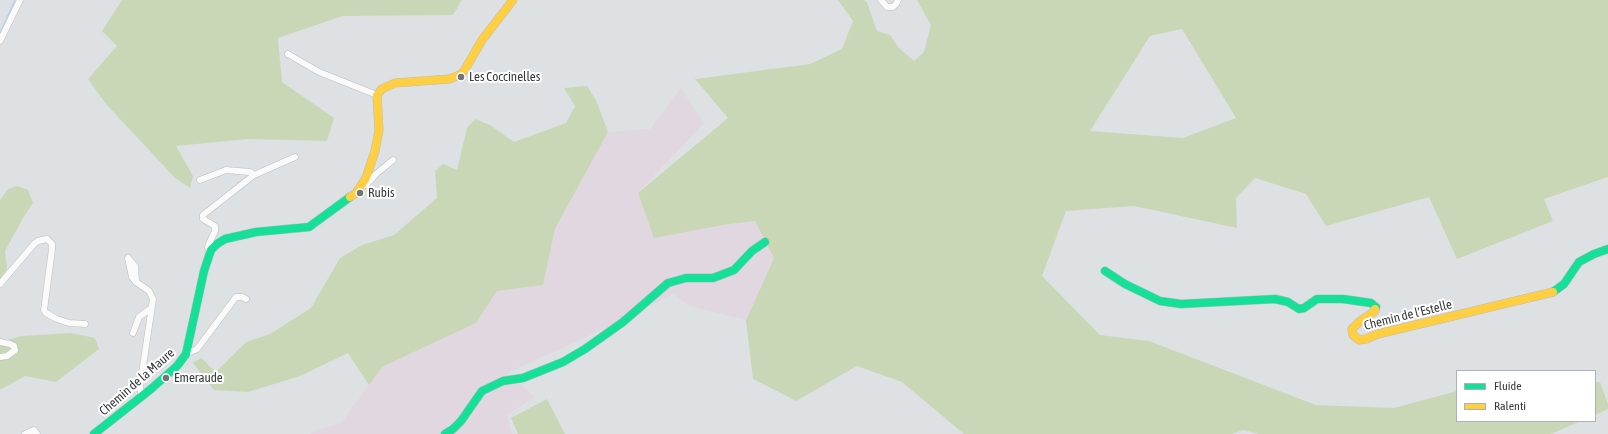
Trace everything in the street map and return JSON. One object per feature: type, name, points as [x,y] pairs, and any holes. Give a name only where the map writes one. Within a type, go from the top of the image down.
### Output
[{"type":"street","points":[[0,41],[20,0]]},
{"type":"street","points":[[211,250],[225,239],[233,236],[256,232],[308,227],[356,193],[366,178],[375,151],[379,130],[377,95],[382,89],[395,83],[449,79],[460,75],[464,71],[482,40],[513,0]]},
{"type":"street","points":[[881,0],[887,7],[893,6],[898,0]]},
{"type":"street","points":[[288,54],[319,72],[377,95]]},
{"type":"street","name":"Chemin de la Maure","points":[[94,434],[177,366],[186,354],[204,271],[211,250],[208,248],[208,244],[215,231],[214,226],[203,219],[203,215],[254,175],[295,157]]},
{"type":"street","points":[[361,187],[367,184],[376,174],[393,160]]},
{"type":"street","points":[[200,180],[226,170],[250,172],[254,175]]},
{"type":"street","points":[[0,284],[34,244],[38,241],[47,239],[52,244],[52,249],[44,310],[46,313],[57,319],[69,323],[85,324]]},
{"type":"street","points":[[445,434],[461,421],[482,391],[503,381],[523,378],[563,362],[585,349],[623,322],[668,283],[686,278],[713,278],[734,270],[752,250],[765,242]]},
{"type":"street","name":"Chemin de l'Estelle","points":[[1105,271],[1125,284],[1160,301],[1181,304],[1275,299],[1304,308],[1316,299],[1344,299],[1371,303],[1376,307],[1376,311],[1359,322],[1352,329],[1353,335],[1359,340],[1385,332],[1554,292],[1564,284],[1579,262],[1608,249]]},
{"type":"street","points":[[136,282],[146,288],[152,294],[153,299],[150,308],[140,388],[142,396]]},
{"type":"street","points":[[186,354],[197,349],[236,297],[242,296],[246,299]]},
{"type":"street","points":[[132,333],[139,317],[150,308]]},
{"type":"street","points":[[0,342],[14,346],[15,350],[12,353],[0,357]]},
{"type":"street","points":[[24,434],[34,430],[37,434]]},
{"type":"shaded area","points":[[681,88],[704,123],[638,193],[723,225],[755,221],[774,258],[746,320],[689,306],[673,294],[593,334],[507,373],[535,397],[507,415],[512,434],[310,434],[316,430],[341,423],[382,367],[476,323],[497,291],[543,285],[555,229],[608,132],[650,129]]},
{"type":"green space","points":[[122,0],[462,0],[453,15],[343,16],[278,38],[282,82],[334,118],[327,141],[248,139],[176,146],[193,176],[190,188],[175,178],[106,104],[88,79],[117,46],[102,31]]},
{"type":"green space","points":[[838,0],[864,0],[867,2],[877,31],[890,35],[899,48],[914,61],[924,52],[931,25],[917,0],[1608,0],[1608,177],[1544,199],[1553,221],[1457,259],[1429,197],[1326,226],[1306,194],[1255,178],[1236,198],[1237,228],[1134,206],[1066,211],[1042,276],[1100,335],[1149,341],[1316,405],[1394,408],[1456,391],[1456,422],[1579,422],[1551,434],[1259,434],[1243,430],[1232,434],[964,434],[902,382],[857,366],[796,401],[753,379],[746,320],[774,258],[755,221],[723,225],[654,238],[638,193],[728,118],[695,79],[810,64],[842,49],[853,21]],"holes":[[[1182,29],[1236,118],[1183,138],[1090,131],[1150,36]]]},
{"type":"green space","points":[[587,86],[596,100],[608,132],[555,229],[543,285],[497,291],[476,323],[382,367],[369,385],[348,353],[300,376],[248,392],[214,390],[193,363],[201,358],[216,372],[246,342],[270,334],[311,308],[340,258],[362,245],[394,235],[437,198],[435,171],[443,164],[457,170],[467,128],[475,119],[490,125],[514,142],[566,123],[575,106],[564,88]]},
{"type":"green space","points":[[17,186],[28,190],[33,203],[5,251],[7,268],[0,279],[0,200],[8,189]]},
{"type":"green space","points":[[71,333],[95,338],[99,349],[56,382],[25,376],[0,390],[0,342],[22,336]]},
{"type":"green space","points":[[1596,382],[1600,382],[1608,404],[1608,409],[1596,415]]},
{"type":"green space","points":[[547,399],[565,434],[518,434],[511,418]]},
{"type":"waterway","points":[[0,33],[15,0]]},
{"type":"traffic: fast","points":[[94,434],[151,389],[177,366],[186,354],[204,271],[211,250],[217,244],[225,239],[256,232],[309,227],[350,197]]},
{"type":"traffic: fast","points":[[445,434],[461,421],[482,391],[503,381],[523,378],[563,362],[585,349],[623,322],[668,283],[686,278],[713,278],[734,270],[752,251],[765,242]]},
{"type":"traffic: fast","points":[[1553,292],[1564,284],[1579,262],[1608,249]]},
{"type":"traffic: fast","points":[[1105,271],[1125,284],[1160,301],[1181,304],[1275,299],[1288,302],[1299,309],[1304,308],[1317,299],[1343,299],[1371,303],[1376,307],[1375,309]]},
{"type":"traffic: slow","points":[[350,197],[356,193],[366,178],[375,151],[379,130],[377,95],[382,89],[395,83],[449,79],[460,75],[464,71],[482,40],[513,0]]},
{"type":"traffic: slow","points":[[1375,309],[1375,311],[1352,329],[1353,335],[1359,340],[1378,334],[1553,292]]},
{"type":"place","name":"Les Coccinelles","points":[[461,77]]},
{"type":"place","name":"Rubis","points":[[360,193]]},
{"type":"place","name":"Emeraude","points":[[166,378]]}]
